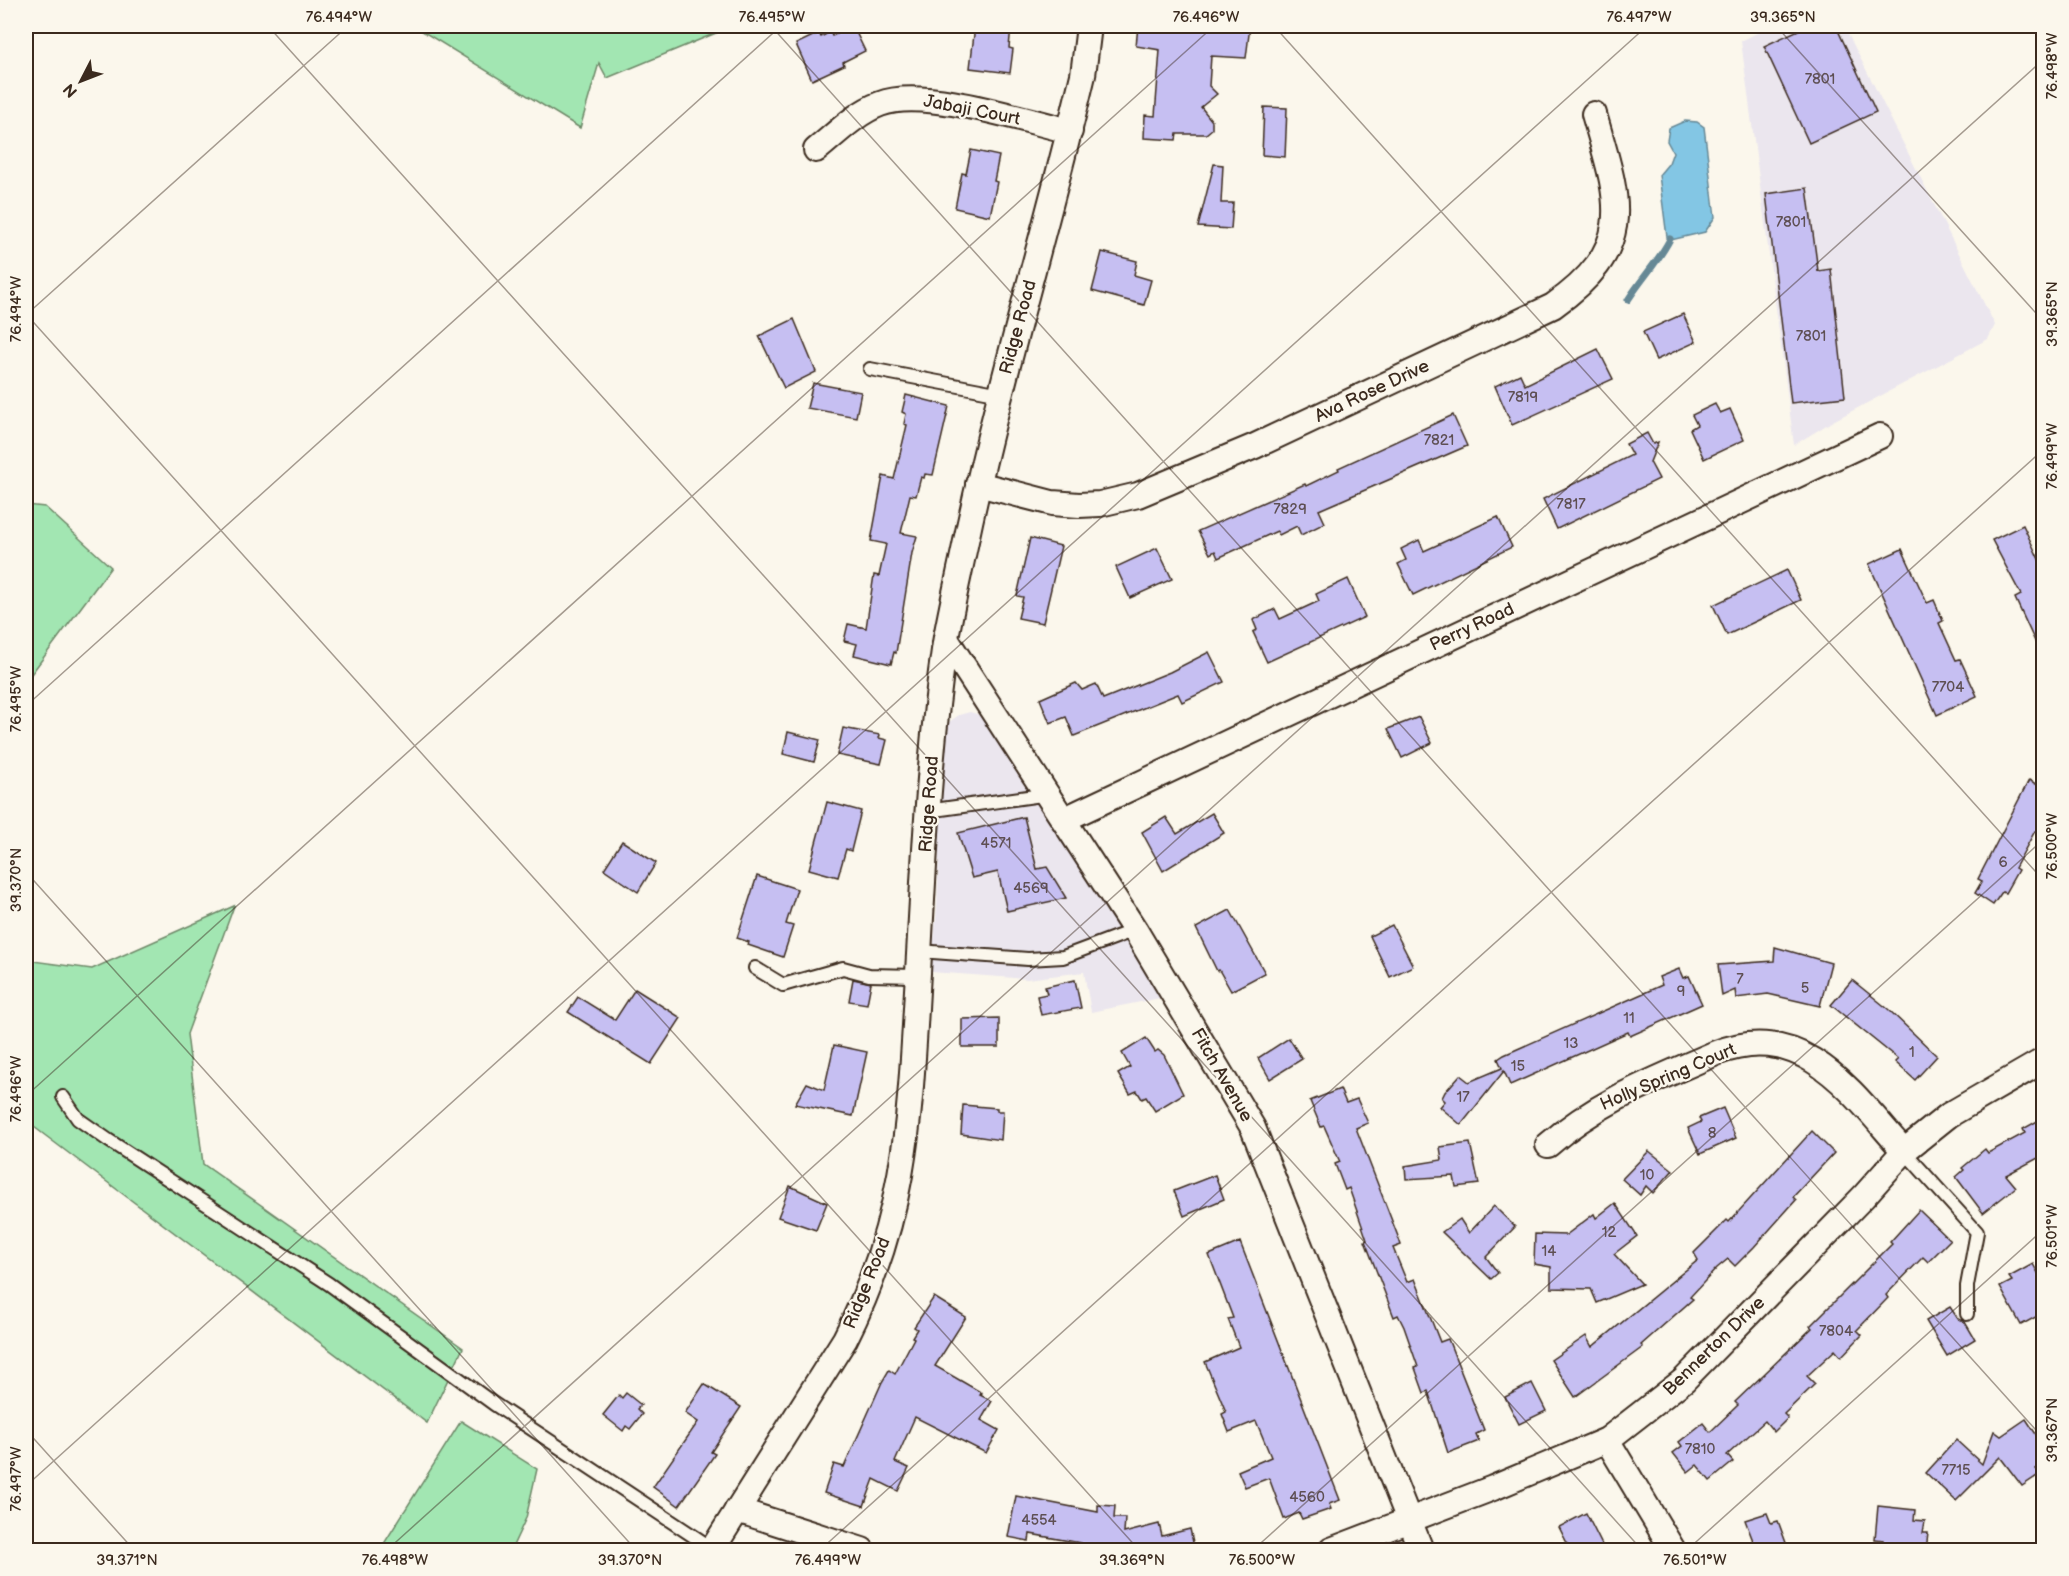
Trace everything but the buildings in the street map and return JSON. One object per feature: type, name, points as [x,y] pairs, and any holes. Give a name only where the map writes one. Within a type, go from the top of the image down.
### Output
[{"type":"street","name":"Ridge Road","points":[[713,1550],[815,1390],[844,1339],[862,1305],[895,1208],[905,1151],[927,812],[946,639],[978,484],[1070,131],[1083,75],[1089,26]]},
{"type":"street","name":"Jabaji Court","points":[[816,150],[858,117],[880,104],[909,98],[949,103],[1070,131]]},
{"type":"street","name":"Ava Rose Drive","points":[[978,484],[1052,503],[1100,504],[1138,495],[1255,446],[1553,306],[1572,293],[1608,251],[1617,219],[1616,193],[1594,114]]},
{"type":"street","name":"Perry Road","points":[[1065,819],[1880,436]]},
{"type":"street","name":"Fitch Avenue","points":[[946,639],[1049,794],[1135,930],[1253,1128],[1421,1551]]},
{"type":"street","name":"Holly Spring Court","points":[[1548,1145],[1575,1121],[1607,1101],[1733,1046],[1754,1044],[1779,1045],[1813,1058],[1844,1084],[1904,1151]]},
{"type":"street","name":"Bennerton Drive","points":[[1331,1551],[1503,1484],[1607,1440],[1684,1380],[1856,1204],[1904,1151],[1949,1115],[2043,1060]]},
{"type":"street","points":[[1607,1440],[1673,1551]]},
{"type":"street","points":[[737,1510],[856,1550]]},
{"type":"lane","points":[[870,369],[1001,394]]},
{"type":"lane","points":[[927,812],[1049,794]]},
{"type":"lane","points":[[919,951],[1028,959],[1063,957],[1135,930]]},
{"type":"lane","points":[[756,968],[783,985],[843,968],[869,975],[918,976]]},
{"type":"lane","points":[[63,1097],[78,1119],[108,1140],[329,1284],[494,1404],[713,1550]]},
{"type":"lane","points":[[1904,1151],[1977,1232],[1967,1286],[1966,1314]]},
{"type":"shaded area","points":[[1771,26],[1844,26],[1995,325],[1988,339],[1833,421],[1794,445],[1741,41]]},
{"type":"shaded area","points":[[970,712],[986,717],[1165,997],[1091,1012],[1084,972],[1027,979],[931,972],[937,908],[942,769],[949,722],[959,715]]},
{"type":"green space","points":[[414,26],[733,26],[607,78],[599,63],[580,128]]},
{"type":"green space","points":[[26,505],[45,507],[111,567],[26,681]]},
{"type":"green space","points":[[234,906],[187,1034],[203,1164],[463,1348],[427,1423],[26,1121],[26,960],[92,969]]},
{"type":"green space","points":[[461,1421],[537,1469],[526,1518],[511,1550],[380,1550]]},
{"type":"water","points":[[1685,121],[1697,122],[1704,127],[1715,217],[1705,232],[1671,240],[1667,237],[1659,175],[1669,163],[1673,152],[1667,141],[1669,128]]},
{"type":"waterway","points":[[1628,300],[1670,239]]}]
